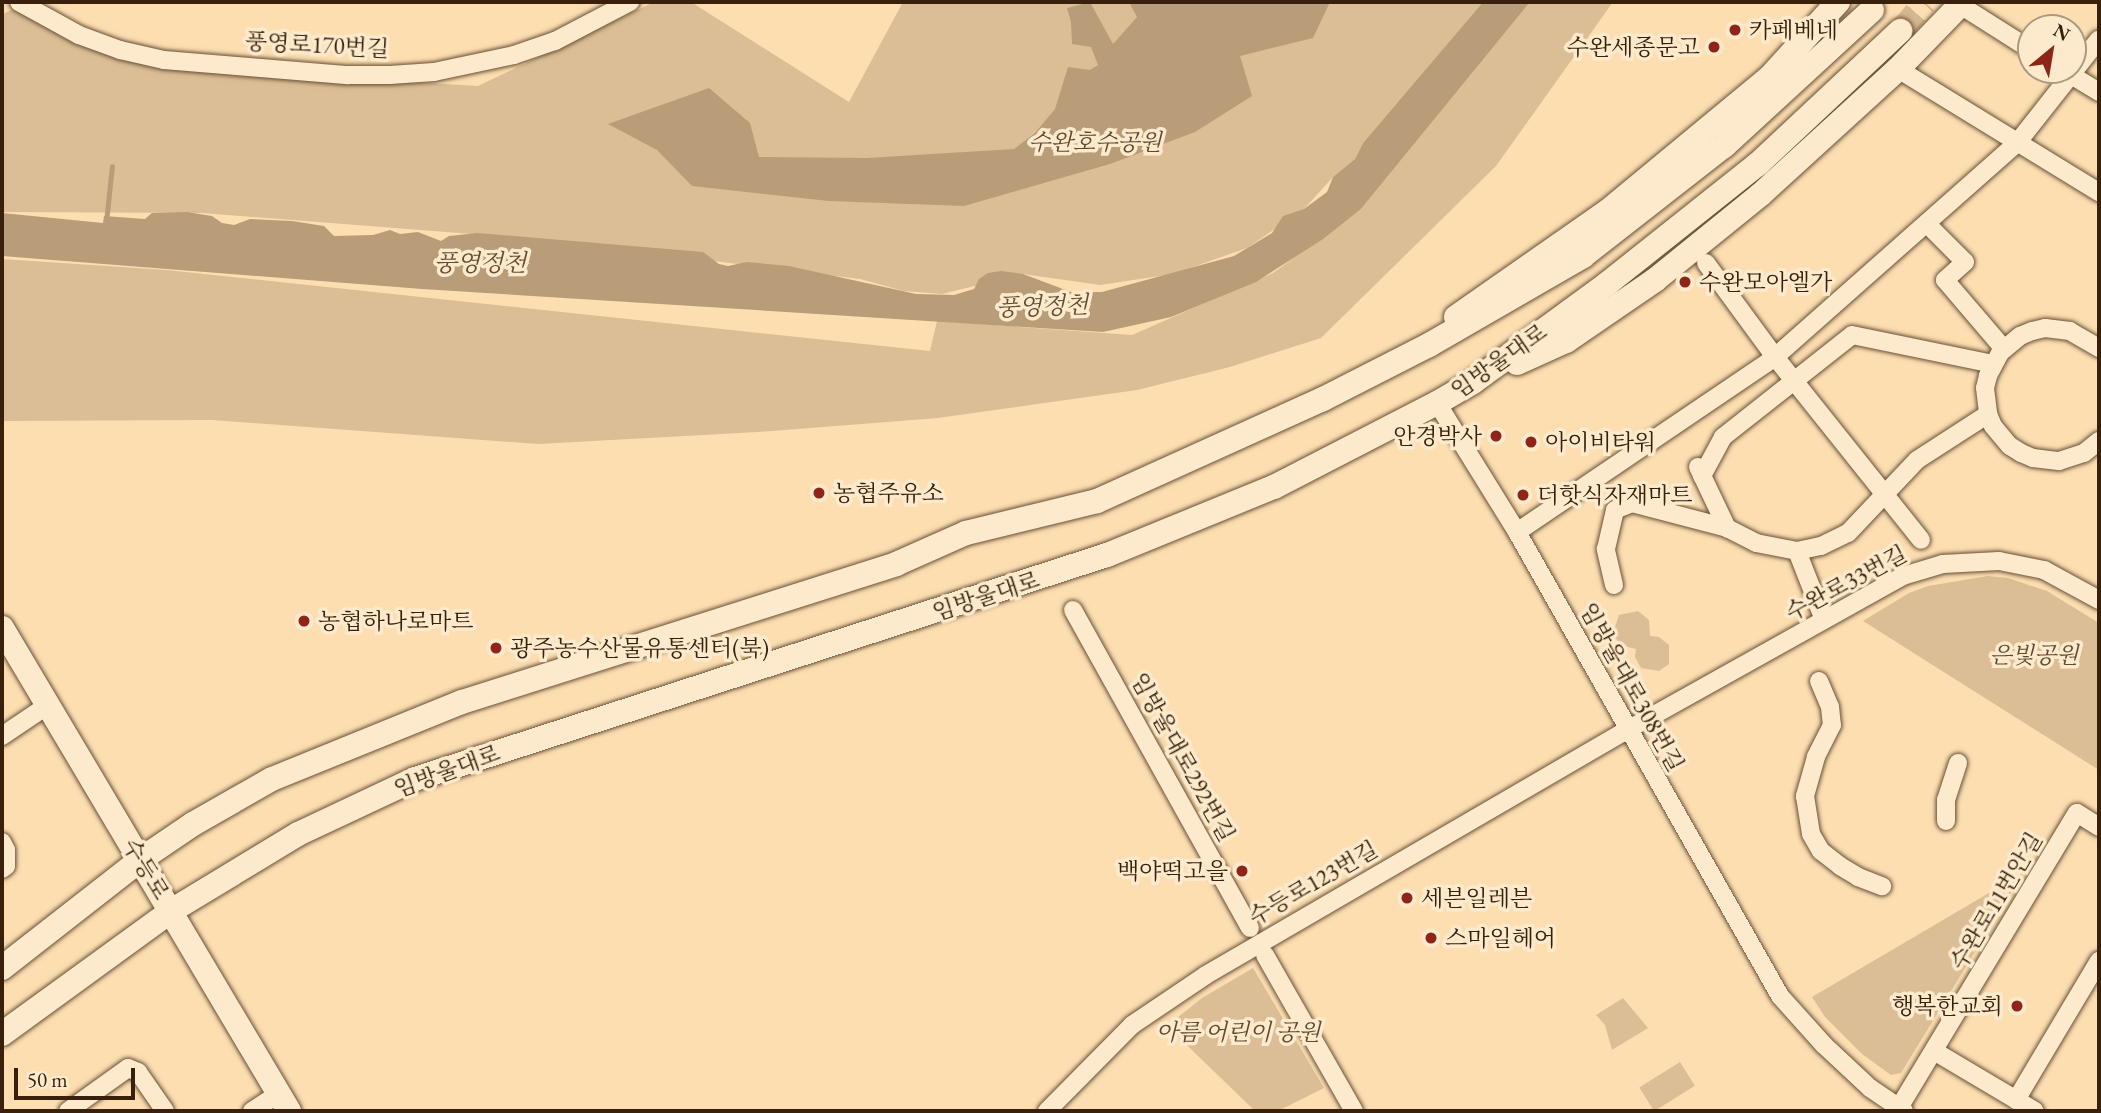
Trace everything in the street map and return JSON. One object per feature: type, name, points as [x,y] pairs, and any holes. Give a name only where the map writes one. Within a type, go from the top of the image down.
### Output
[{"type":"main road","points":[[1429,345],[1473,302],[1608,211],[1769,78],[1838,2]]},
{"type":"main road","points":[[1473,382],[1566,341],[1655,279],[1760,195],[1898,69],[1960,4]]},
{"type":"main road","name":"임방울대로","points":[[2,968],[140,860],[193,824],[272,779],[452,706],[896,564],[966,533],[1097,501],[1311,405],[1429,345],[1583,256],[1724,146],[1872,10]]},
{"type":"main road","name":"임방울대로","points":[[2,1034],[171,911],[298,834],[415,779],[1107,555],[1274,487],[1437,403],[1473,382],[1607,284],[1758,164],[1900,31]]},
{"type":"main road","name":"수등로","points":[[2,628],[284,1103]]},
{"type":"street","name":"풍영로170번길","points":[[24,3],[79,35],[164,60],[348,75],[401,75],[471,65],[555,41],[630,2]]},
{"type":"street","points":[[1960,4],[2017,41]]},
{"type":"street","points":[[1898,69],[2099,192]]},
{"type":"street","points":[[1517,533],[1775,357],[2017,144],[2059,84]]},
{"type":"street","points":[[1933,230],[1965,262],[1945,280],[2004,349]]},
{"type":"street","points":[[1706,263],[1775,357],[1921,540]]},
{"type":"street","points":[[2097,342],[2070,331],[2045,328],[2020,336],[2004,349],[1993,364],[1985,388],[1988,414],[1993,426],[2010,446],[2033,458],[2052,461],[2072,458],[2099,441]]},
{"type":"street","points":[[1727,528],[1700,471],[1723,437],[1852,335],[1993,364]]},
{"type":"street","name":"임방울대로308번길","points":[[1437,403],[1517,533],[1780,996],[1824,1045],[1870,1088],[1900,1110]]},
{"type":"street","points":[[1614,585],[1606,549],[1615,510],[1632,503],[1727,528],[1755,543],[1797,551],[1821,546],[1848,533],[1917,460],[1988,414]]},
{"type":"street","points":[[1797,551],[1824,620]]},
{"type":"street","name":"수완로33번길","points":[[1629,729],[1903,576],[1963,561],[1999,561],[2037,568],[2099,600]]},
{"type":"street","name":"임방울대로292번길","points":[[1073,610],[1250,928]]},
{"type":"street","points":[[1819,681],[1830,707],[1832,725],[1816,757],[1805,796],[1811,834],[1821,851],[1840,866],[1882,886]]},
{"type":"street","points":[[2,736],[48,705]]},
{"type":"street","name":"수등로123번길","points":[[1047,1111],[1132,1025],[1175,994],[1629,729]]},
{"type":"street","points":[[1946,821],[1946,800],[1958,763]]},
{"type":"street","name":"수완로11번안길","points":[[1900,1110],[2077,813],[2099,827]]},
{"type":"street","points":[[2,842],[6,850],[6,866],[2,869]]},
{"type":"street","points":[[1265,955],[1354,1111]]},
{"type":"street","points":[[2016,1100],[2099,961]]},
{"type":"street","points":[[1934,1051],[2035,1111]]},
{"type":"street","points":[[68,1111],[128,1068],[138,1072],[165,1111]]},
{"type":"street","points":[[252,1111],[284,1103]]},
{"type":"green space","name":"수완호수공원","points":[[654,2],[691,2],[849,102],[903,2],[1483,2],[1363,143],[1355,159],[1333,177],[1304,209],[1247,248],[1173,274],[1100,285],[1023,274],[942,294],[904,291],[860,279],[536,239],[202,213],[2,212],[2,14],[12,10],[153,66],[478,86]]},
{"type":"green space","points":[[1530,2],[1613,2],[1496,166],[1321,338],[1230,367],[1137,390],[938,418],[758,432],[538,444],[212,420],[2,421],[2,259],[167,270],[930,351],[937,321],[1132,335],[1273,273],[1361,209]]},
{"type":"green space","name":"은빛공원","points":[[1988,576],[2008,578],[2047,591],[2099,623],[2099,770],[1863,621],[1909,593],[1928,586]]},
{"type":"green space","points":[[1638,611],[1649,620],[1650,636],[1659,637],[1669,645],[1669,664],[1659,671],[1641,668],[1635,657],[1636,649],[1620,645],[1613,633],[1619,615]]},
{"type":"green space","points":[[2023,873],[1901,1073],[1891,1075],[1862,1054],[1825,1017],[1812,997]]},
{"type":"green space","name":"아름 어린이 공원","points":[[1253,968],[1324,1088],[1278,1111],[1255,1111],[1167,1026],[1202,998]]},
{"type":"green space","points":[[1623,998],[1648,1028],[1612,1050],[1605,1025],[1596,1015]]},
{"type":"green space","points":[[1680,1062],[1695,1086],[1654,1111],[1639,1087]]},
{"type":"water","name":"수완호수공원","points":[[1090,2],[1113,44],[1137,17],[1129,2],[1330,2],[1313,38],[1240,56],[1252,96],[1195,132],[1110,164],[964,206],[829,201],[692,186],[657,150],[608,124],[709,88],[750,123],[759,157],[867,158],[1014,149],[1035,133],[1055,109],[1068,67],[1090,70],[1098,65],[1091,47],[1072,44],[1067,8]]},
{"type":"water","name":"풍영정천","points":[[1483,2],[1530,2],[1361,209],[1323,239],[1256,282],[1171,317],[1103,332],[422,289],[2,256],[2,213],[103,223],[104,216],[145,219],[152,213],[187,212],[212,216],[222,223],[234,225],[250,219],[324,226],[334,236],[373,235],[390,230],[400,234],[418,232],[441,241],[449,236],[477,233],[703,252],[719,264],[728,266],[747,262],[789,266],[916,294],[954,295],[974,289],[979,279],[988,273],[1001,271],[1023,274],[1071,292],[1102,292],[1234,256],[1272,233],[1283,216],[1304,209],[1327,192],[1333,177],[1355,159],[1363,143]]},
{"type":"waterway","points":[[106,222],[112,166]]},
{"type":"tunnel","points":[[1900,31],[1925,2]]},
{"type":"place","name":"카페베네","points":[[1735,30]]},
{"type":"place","name":"수완세종문고","points":[[1714,47]]},
{"type":"place","name":"수완모아엘가","points":[[1685,282]]},
{"type":"place","name":"안경박사","points":[[1496,436]]},
{"type":"place","name":"아이비타워","points":[[1531,442]]},
{"type":"place","name":"농협주유소","points":[[819,493]]},
{"type":"place","name":"더핫식자재마트","points":[[1523,495]]},
{"type":"place","name":"농협하나로마트","points":[[304,621]]},
{"type":"place","name":"광주농수산물유통센터(북)","points":[[496,648]]},
{"type":"place","name":"백야떡고을","points":[[1242,871]]},
{"type":"place","name":"세븐일레븐","points":[[1407,898]]},
{"type":"place","name":"스마일헤어","points":[[1431,938]]},
{"type":"place","name":"행복한교회","points":[[2017,1006]]}]
